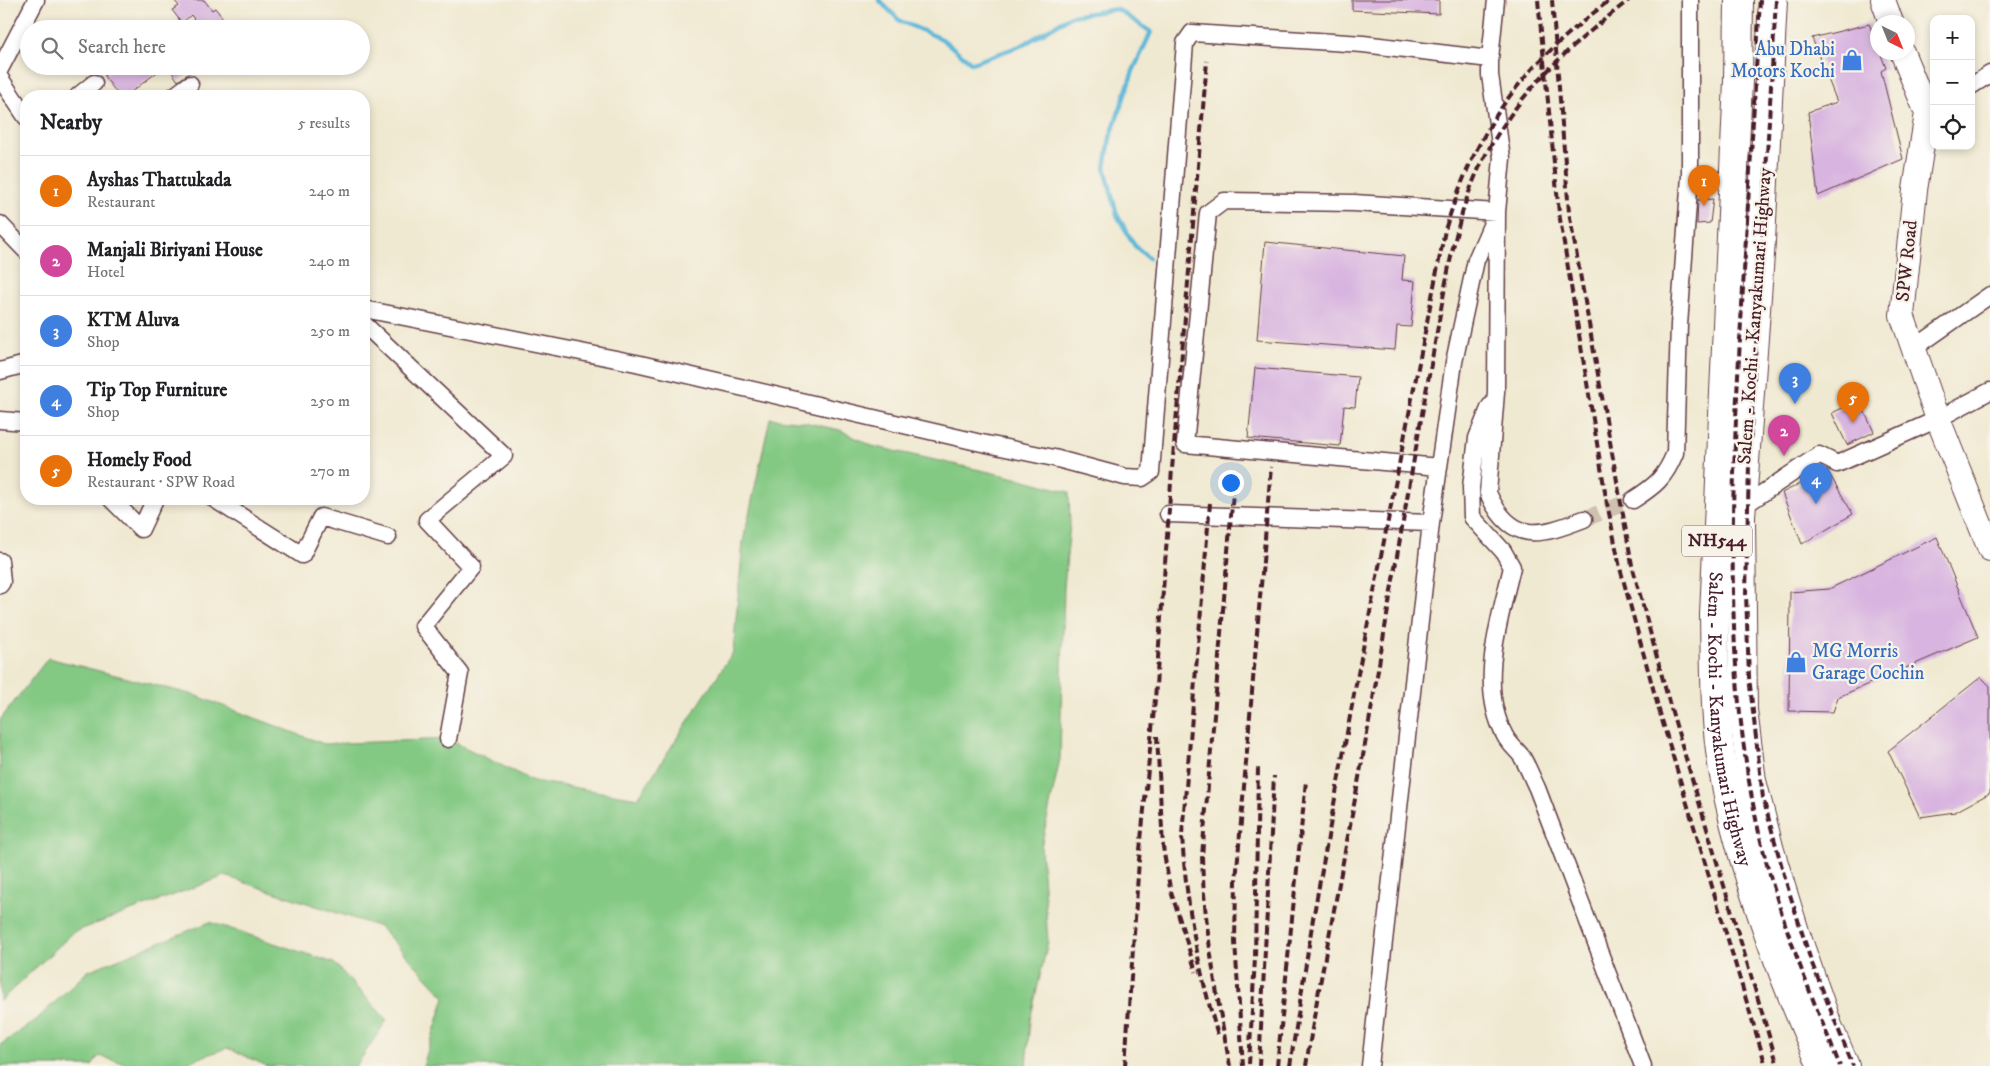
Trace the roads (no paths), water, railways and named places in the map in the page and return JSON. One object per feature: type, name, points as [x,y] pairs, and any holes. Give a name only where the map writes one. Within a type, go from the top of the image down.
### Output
[{"type":"highway","name":"Salem - Kochi - Kanyakumari Highway","points":[[1739,0],[1738,81],[1714,615],[1716,697],[1723,770],[1739,838],[1760,908],[1796,1007],[1822,1066]]},
{"type":"highway","name":"Salem - Kochi - Kanyakumari Highway","points":[[1772,0],[1761,241],[1742,508],[1743,710],[1752,781],[1795,932],[1828,1026],[1845,1066]]},
{"type":"street","points":[[26,20],[36,0]]},
{"type":"street","points":[[1496,0],[1490,75],[1502,158],[1497,212],[1496,392],[1488,494],[1494,508],[1504,521],[1519,530],[1534,534],[1551,532],[1584,519]]},
{"type":"street","points":[[1633,500],[1654,487],[1667,473],[1675,453],[1679,325],[1690,176],[1690,0]]},
{"type":"street","points":[[1883,0],[1888,15]]},
{"type":"street","points":[[0,69],[20,31]]},
{"type":"street","points":[[370,310],[636,364],[1054,458],[1125,477],[1142,478],[1151,472],[1185,43],[1192,33],[1363,44],[1490,59]]},
{"type":"street","name":"SPW Road","points":[[1906,60],[1930,111],[1915,190],[1902,315],[1938,419],[1990,549]]},
{"type":"street","points":[[1975,83],[1990,74]]},
{"type":"street","points":[[0,78],[20,108]]},
{"type":"street","points":[[85,90],[94,83]]},
{"type":"street","points":[[182,90],[190,84]]},
{"type":"street","points":[[1439,467],[1186,444],[1208,213],[1224,201],[1354,203],[1497,212]]},
{"type":"street","points":[[1370,1066],[1431,523],[1454,362],[1476,260],[1497,212]]},
{"type":"street","points":[[0,224],[20,245]]},
{"type":"street","points":[[1913,349],[1990,296]]},
{"type":"street","points":[[370,330],[504,456],[427,520],[471,568],[423,626],[460,673],[448,738]]},
{"type":"street","points":[[3,366],[20,365]]},
{"type":"street","points":[[1742,508],[1819,455],[1837,464],[1938,419],[1990,391]]},
{"type":"street","points":[[1496,392],[1477,438],[1470,487],[1472,517],[1503,551],[1512,567],[1495,642],[1492,675],[1495,710],[1505,736],[1522,756],[1538,788],[1643,1066]]},
{"type":"street","points":[[0,420],[20,422]]},
{"type":"street","points":[[117,505],[141,529],[152,505]]},
{"type":"street","points":[[223,505],[302,555],[322,517],[388,537]]},
{"type":"street","points":[[1168,514],[1431,523]]},
{"type":"street","points":[[0,560],[2,582],[0,585]]},
{"type":"waterway","points":[[879,0],[900,21],[942,39],[972,63],[1023,45],[1071,16],[1117,9],[1151,32],[1133,71],[1110,138],[1105,168],[1117,215],[1135,246],[1149,258]]},
{"type":"tunnel","points":[[1584,519],[1633,500]]},
{"type":"railway","points":[[1538,0],[1559,213],[1606,498],[1620,568],[1659,710],[1766,1066]]},
{"type":"railway","points":[[1552,0],[1569,212],[1632,565],[1669,702],[1778,1066]]},
{"type":"railway","points":[[1290,1066],[1313,919],[1355,689],[1445,230],[1458,192],[1473,158],[1507,100],[1551,49],[1610,0]]},
{"type":"railway","points":[[1306,1066],[1443,300],[1458,228],[1473,182],[1483,160],[1513,112],[1547,71],[1586,35],[1629,0]]},
{"type":"railway","points":[[1760,0],[1738,375],[1733,542],[1735,653],[1746,764],[1763,851],[1792,945],[1840,1066]]},
{"type":"railway","points":[[1776,0],[1749,464],[1746,594],[1749,677],[1763,798],[1786,882],[1811,961],[1853,1066]]},
{"type":"railway","points":[[1125,1066],[1139,860],[1155,699],[1172,469],[1207,61]]},
{"type":"railway","points":[[1243,1066],[1235,942],[1236,881],[1271,467]]},
{"type":"railway","points":[[1230,1066],[1208,936],[1202,856],[1235,469]]},
{"type":"railway","points":[[1210,503],[1182,835],[1186,885],[1194,936],[1204,986],[1218,1035]]},
{"type":"railway","points":[[1157,736],[1163,847],[1170,888],[1196,972]]},
{"type":"railway","points":[[1249,1064],[1255,958],[1258,768]]},
{"type":"railway","points":[[1259,1066],[1274,776]]},
{"type":"railway","points":[[1277,1066],[1306,781]]},
{"type":"place","name":"Abu Dhabi Motors Kochi","points":[[1852,60]]},
{"type":"place","name":"Ayshas Thattukada","points":[[1704,206]]},
{"type":"place","name":"KTM Aluva","points":[[1795,404]]},
{"type":"place","name":"Homely Food","points":[[1853,423]]},
{"type":"place","name":"Manjali Biriyani House","points":[[1784,456]]},
{"type":"place","name":"Tip Top Furniture","points":[[1816,504]]},
{"type":"place","name":"MG Morris Garage Cochin","points":[[1796,662]]}]
